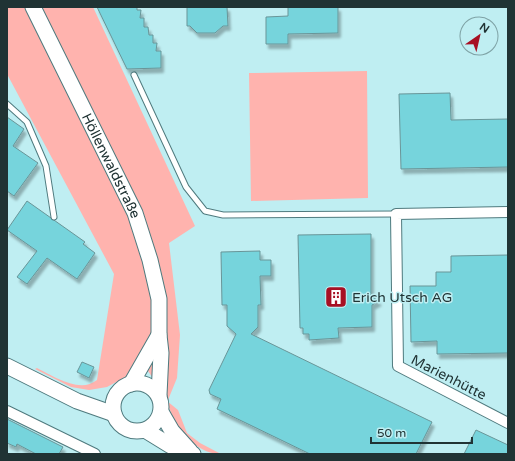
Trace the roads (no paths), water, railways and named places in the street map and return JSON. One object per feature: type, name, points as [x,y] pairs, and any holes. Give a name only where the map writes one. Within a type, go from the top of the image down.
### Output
[{"type":"street","name":"Höllenwaldstraße","points":[[34,10],[135,213],[150,260],[159,299],[159,335],[161,353],[159,396]]},
{"type":"street","points":[[396,214],[508,212]]},
{"type":"street","name":"Marienhütte","points":[[396,214],[398,366],[508,423]]},
{"type":"street","name":"Höllenwaldstraße","points":[[131,384],[159,335]]},
{"type":"street","points":[[7,366],[77,401],[114,414]]},
{"type":"street","points":[[161,412],[156,423],[145,430],[137,432],[126,428],[117,421],[113,407],[116,396],[120,390],[131,384],[139,383],[147,385],[159,396],[161,412],[172,432],[193,454]]},
{"type":"street","points":[[77,401],[105,400],[116,396]]},
{"type":"street","points":[[7,411],[95,454]]},
{"type":"street","points":[[145,430],[171,446],[193,454]]},
{"type":"lane","points":[[134,75],[186,187],[205,211],[223,215],[396,214]]},
{"type":"lane","points":[[7,104],[27,122],[46,166],[54,217]]},
{"type":"place","name":"Erich Utsch AG","points":[[336,297]]}]
